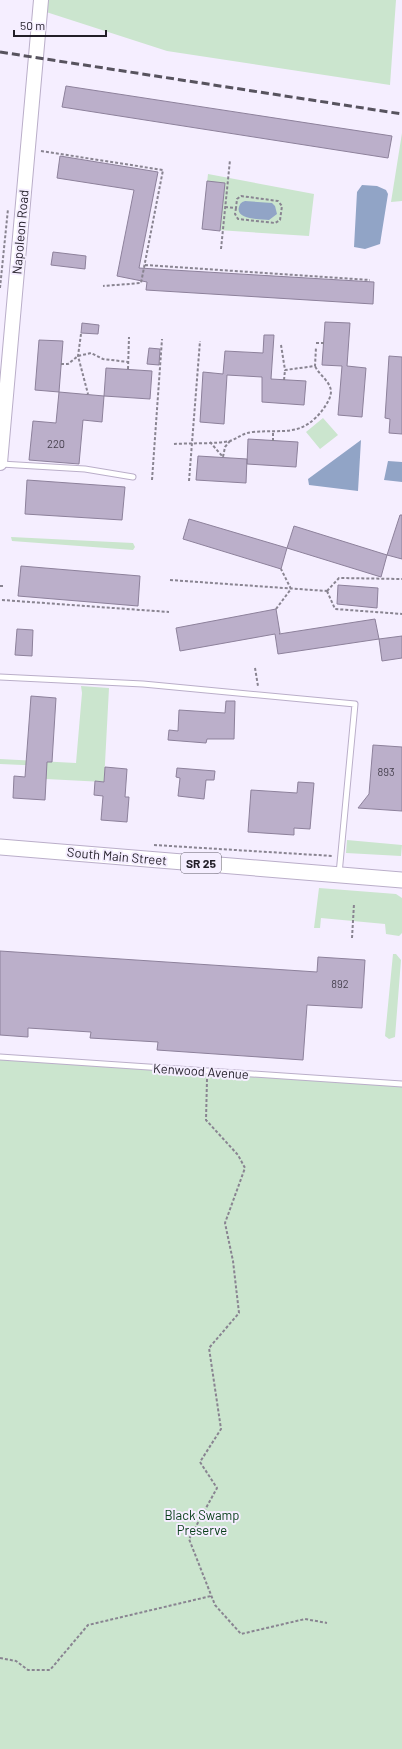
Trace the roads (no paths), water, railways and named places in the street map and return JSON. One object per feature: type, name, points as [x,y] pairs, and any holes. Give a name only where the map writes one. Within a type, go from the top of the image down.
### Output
[{"type":"main road","name":"Napoleon Road","points":[[0,464],[41,0]]},
{"type":"main road","name":"South Main Street","points":[[0,847],[402,880]]},
{"type":"lane","points":[[0,464],[85,469],[133,477]]},
{"type":"lane","points":[[0,677],[143,684],[355,704],[339,874]]},
{"type":"lane","name":"Kenwood Avenue","points":[[0,1057],[402,1084]]},
{"type":"water","points":[[362,185],[377,186],[386,190],[388,194],[380,244],[365,249],[354,247],[357,192]]},
{"type":"water","points":[[242,202],[272,203],[275,206],[277,214],[269,220],[245,217],[239,211],[239,207]]},
{"type":"water","points":[[361,440],[358,491],[309,485],[308,479]]},
{"type":"water","points":[[388,461],[402,462],[402,482],[384,480]]},
{"type":"railway","points":[[0,52],[402,114]]},
{"type":"park label","name":"Black Swamp Preserve","points":[[202,1522]]}]
